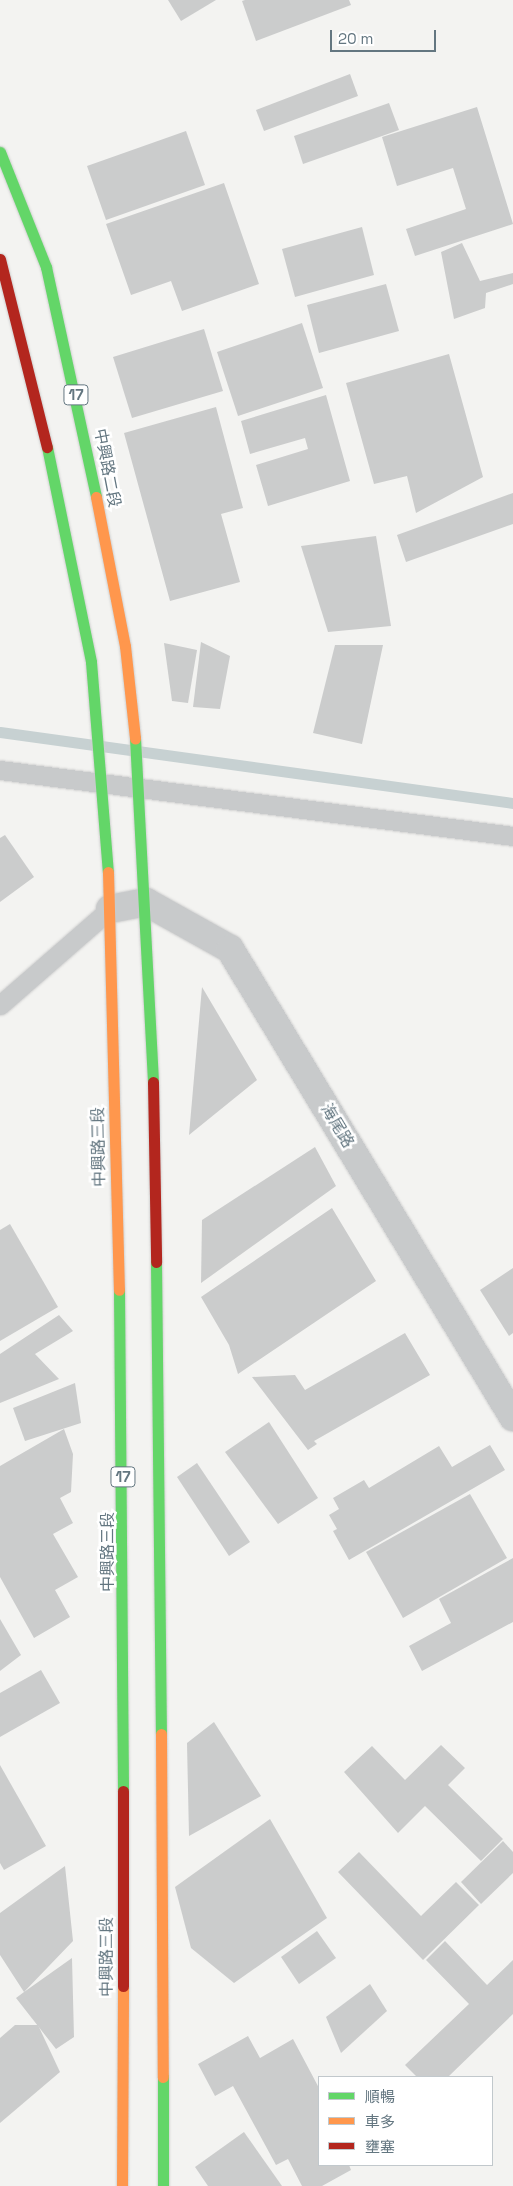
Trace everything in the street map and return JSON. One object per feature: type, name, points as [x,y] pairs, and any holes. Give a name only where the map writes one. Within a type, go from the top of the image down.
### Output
[{"type":"main road","name":"中興路二段","points":[[0,152],[46,267],[125,646],[139,778]]},
{"type":"main road","name":"17","points":[[0,259],[32,376],[90,662],[101,777]]},
{"type":"main road","name":"中興路三段","points":[[101,777],[110,909],[124,1529],[122,2186]]},
{"type":"main road","name":"17","points":[[139,778],[152,1012],[160,1517],[163,2186]]},
{"type":"street","points":[[110,909],[146,902]]},
{"type":"street","name":"海尾路","points":[[146,902],[230,949],[513,1417]]},
{"type":"lane","points":[[0,770],[139,778],[513,836]]},
{"type":"lane","points":[[0,1005],[110,909]]},
{"type":"building","points":[[168,0],[216,0],[181,21]]},
{"type":"building","points":[[349,0],[351,5],[256,41],[242,1]]},
{"type":"building","points":[[350,74],[358,96],[264,131],[256,110]]},
{"type":"building","points":[[389,103],[399,130],[303,164],[294,136]]},
{"type":"building","points":[[477,107],[513,224],[415,256],[406,229],[466,209],[453,168],[397,186],[382,137]]},
{"type":"building","points":[[186,131],[205,185],[106,220],[87,166]]},
{"type":"building","points":[[224,183],[259,284],[182,311],[171,281],[131,295],[106,224]]},
{"type":"building","points":[[362,227],[374,275],[295,297],[282,249]]},
{"type":"building","points":[[462,243],[480,281],[513,273],[513,284],[486,293],[485,308],[454,319],[441,252]]},
{"type":"building","points":[[386,284],[399,331],[319,353],[307,305]]},
{"type":"building","points":[[302,323],[323,388],[238,416],[217,352]]},
{"type":"building","points":[[204,329],[223,391],[132,418],[113,357]]},
{"type":"building","points":[[449,354],[483,477],[416,513],[407,476],[374,484],[346,383]]},
{"type":"building","points":[[326,395],[350,481],[268,506],[256,465],[308,449],[305,438],[250,454],[241,421]]},
{"type":"building","points":[[216,407],[243,508],[221,514],[240,582],[170,601],[124,433]]},
{"type":"building","points":[[513,493],[513,524],[406,562],[397,535]]},
{"type":"building","points":[[376,536],[391,626],[328,632],[301,546]]},
{"type":"building","points":[[201,642],[230,656],[220,709],[193,707]]},
{"type":"building","points":[[164,643],[197,650],[188,703],[172,701]]},
{"type":"building","points":[[335,645],[383,645],[362,744],[313,733]]},
{"type":"building","points":[[5,835],[34,877],[0,902],[0,838]]},
{"type":"building","points":[[202,987],[257,1080],[189,1135]]},
{"type":"building","points":[[315,1147],[336,1186],[201,1283],[202,1220]]},
{"type":"building","points":[[332,1208],[376,1281],[238,1374],[229,1345],[201,1297]]},
{"type":"building","points":[[10,1224],[58,1307],[0,1341],[0,1230]]},
{"type":"building","points":[[513,1268],[513,1333],[509,1336],[480,1290]]},
{"type":"building","points":[[59,1315],[73,1331],[35,1354],[59,1379],[0,1403],[0,1354]]},
{"type":"building","points":[[405,1333],[430,1375],[314,1441],[317,1444],[308,1450],[252,1377],[295,1375],[305,1390]]},
{"type":"building","points":[[75,1383],[81,1423],[25,1441],[13,1408]]},
{"type":"building","points":[[269,1422],[318,1498],[278,1524],[225,1452]]},
{"type":"building","points":[[64,1429],[73,1454],[71,1492],[60,1498],[73,1523],[53,1534],[78,1577],[55,1590],[70,1617],[34,1638],[0,1577],[0,1466]]},
{"type":"building","points":[[490,1445],[505,1470],[349,1560],[333,1531],[337,1529],[329,1515],[339,1509],[333,1498],[364,1480],[369,1488],[439,1446],[452,1467]]},
{"type":"building","points":[[197,1463],[250,1542],[229,1556],[177,1477]]},
{"type":"building","points":[[470,1494],[507,1558],[403,1618],[366,1552]]},
{"type":"building","points":[[513,1558],[513,1622],[422,1671],[409,1646],[451,1623],[439,1599]]},
{"type":"building","points":[[0,1619],[21,1655],[0,1671]]},
{"type":"building","points":[[41,1670],[60,1703],[0,1737],[0,1693]]},
{"type":"building","points":[[214,1722],[261,1796],[189,1836],[187,1743]]},
{"type":"building","points":[[441,1745],[465,1768],[448,1785],[503,1839],[481,1861],[425,1806],[398,1833],[344,1772],[372,1746],[405,1780]]},
{"type":"building","points":[[0,1765],[46,1846],[4,1870],[0,1863]]},
{"type":"building","points":[[270,1819],[327,1918],[234,1983],[191,1948],[175,1887]]},
{"type":"building","points":[[503,1841],[513,1852],[513,1873],[481,1904],[461,1882]]},
{"type":"building","points":[[359,1852],[421,1916],[456,1882],[479,1905],[423,1960],[338,1872]]},
{"type":"building","points":[[65,1866],[73,1941],[24,1992],[0,1955],[0,1913]]},
{"type":"building","points":[[317,1931],[336,1958],[299,1984],[281,1957]]},
{"type":"building","points":[[445,1941],[487,1985],[513,1960],[513,2014],[449,2076],[416,2076],[405,2065],[469,2004],[426,1960]]},
{"type":"building","points":[[72,1958],[74,2037],[56,2049],[16,1998]]},
{"type":"building","points":[[370,1984],[387,2011],[341,2053],[326,2017]]},
{"type":"building","points":[[15,2025],[38,2025],[60,2072],[0,2123],[0,2038]]},
{"type":"building","points":[[248,2036],[260,2058],[293,2039],[318,2086],[318,2166],[349,2166],[351,2170],[322,2186],[302,2186],[288,2159],[276,2165],[233,2086],[215,2096],[198,2064]]},
{"type":"building","points":[[244,2132],[282,2186],[208,2186],[195,2167]]},
{"type":"waterway","points":[[0,732],[513,803]]},
{"type":"traffic: fast","points":[[0,152],[46,267],[96,497]]},
{"type":"traffic: fast","points":[[47,447],[91,662],[108,872]]},
{"type":"traffic: fast","points":[[135,738],[153,1082]]},
{"type":"traffic: fast","points":[[156,1262],[161,1734]]},
{"type":"traffic: fast","points":[[119,1290],[123,1791]]},
{"type":"traffic: fast","points":[[163,2077],[163,2186]]},
{"type":"traffic: slow","points":[[96,497],[125,646],[135,738]]},
{"type":"traffic: slow","points":[[108,872],[119,1290]]},
{"type":"traffic: slow","points":[[161,1734],[163,2077]]},
{"type":"traffic: slow","points":[[122,2186],[123,1986]]},
{"type":"traffic: jam","points":[[0,259],[47,447]]},
{"type":"traffic: jam","points":[[153,1082],[156,1262]]},
{"type":"traffic: jam","points":[[123,1791],[123,1986]]}]
